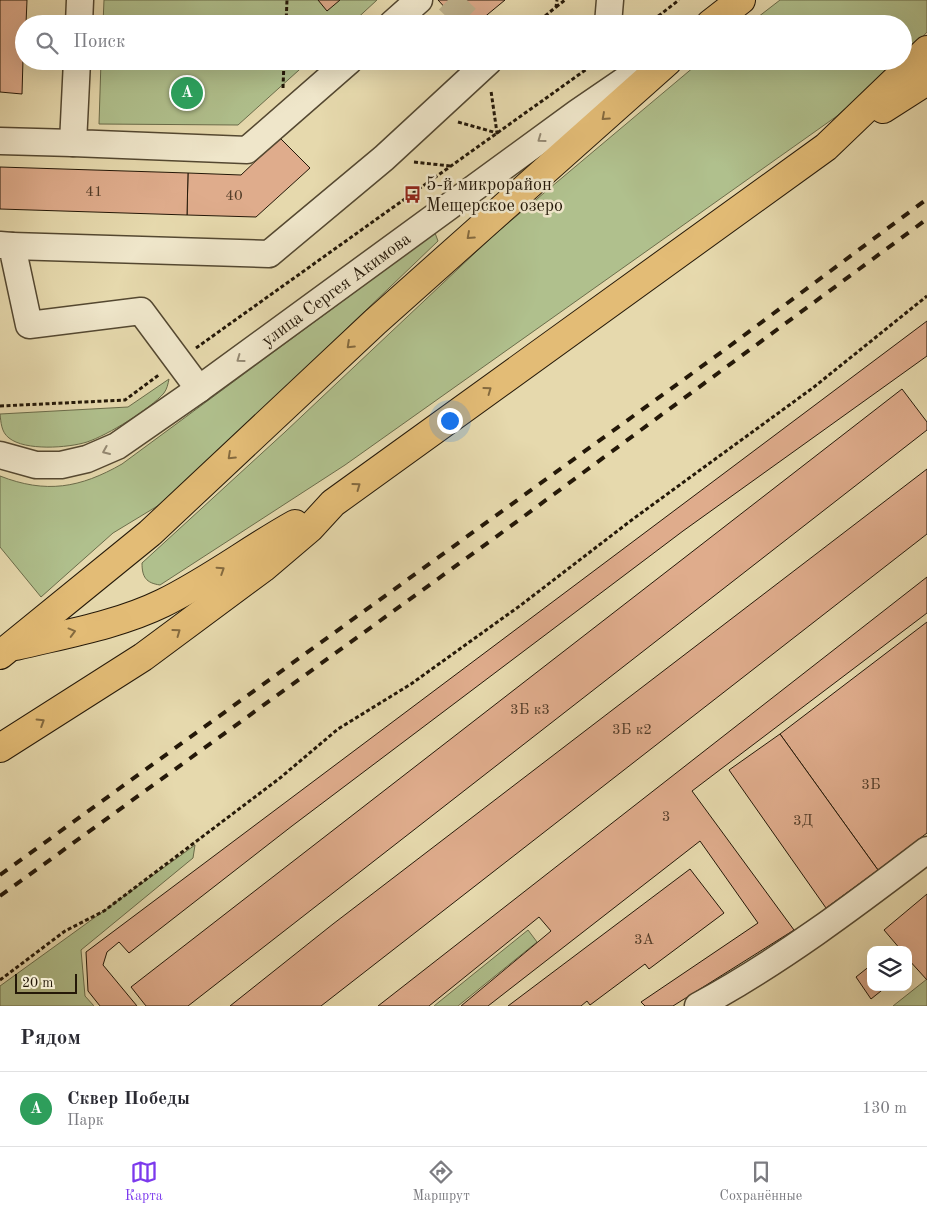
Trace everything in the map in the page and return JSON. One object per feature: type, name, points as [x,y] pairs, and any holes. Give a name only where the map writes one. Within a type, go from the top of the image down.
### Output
[{"type":"main road","points":[[720,15],[741,0]]},
{"type":"main road","points":[[912,64],[927,50]]},
{"type":"main road","points":[[4,652],[150,533],[374,322],[658,70]]},
{"type":"main road","points":[[826,147],[906,70]]},
{"type":"main road","points":[[4,652],[110,622],[162,604],[202,582],[274,536],[333,503],[826,147],[927,80]]},
{"type":"main road","points":[[0,748],[158,646],[263,568],[310,528],[333,503]]},
{"type":"street","points":[[79,15],[80,0]]},
{"type":"street","points":[[402,15],[419,0]]},
{"type":"street","points":[[609,15],[610,0]]},
{"type":"street","points":[[73,143],[77,70]]},
{"type":"street","points":[[0,141],[247,150],[339,70]]},
{"type":"street","points":[[199,389],[141,311],[28,324],[6,245],[269,254],[384,158],[479,70]]},
{"type":"street","name":"улица Сергея Акимова","points":[[0,455],[36,465],[61,465],[87,459],[117,446],[199,389],[442,210],[621,70]]},
{"type":"street","points":[[698,1006],[722,993],[854,906],[927,850]]},
{"type":"path","points":[[286,15],[287,0]]},
{"type":"path","points":[[556,7],[557,0]]},
{"type":"path","points":[[546,15],[565,0]]},
{"type":"path","points":[[660,15],[679,0]]},
{"type":"path","points":[[489,70],[497,133]]},
{"type":"path","points":[[0,406],[126,400],[585,70]]},
{"type":"path","points":[[431,115],[497,133]]},
{"type":"path","points":[[384,158],[450,166]]},
{"type":"path","points":[[0,980],[65,932],[104,911],[280,778],[338,729],[411,684],[521,605],[633,519],[814,387],[927,296]]},
{"type":"green space","points":[[104,0],[377,0],[361,15],[103,15]]},
{"type":"green space","points":[[780,0],[927,0],[927,32],[912,48],[912,15],[761,15]]},
{"type":"green space","points":[[101,70],[299,70],[238,125],[99,124]]},
{"type":"green space","points":[[690,70],[890,70],[837,116],[345,465],[160,585],[148,581],[144,576],[142,563],[285,432],[494,235]]},
{"type":"green space","points":[[435,233],[438,241],[169,499],[113,533],[41,597],[0,547],[0,476],[33,485],[62,486],[92,479],[122,464]]},
{"type":"green space","points":[[169,379],[164,393],[139,414],[117,428],[87,442],[69,446],[36,447],[16,442],[9,438],[4,433],[2,427],[0,414],[128,407]]},
{"type":"green space","points":[[195,845],[193,858],[81,950],[85,996],[94,1006],[0,1006],[0,986]]},
{"type":"green space","points":[[528,930],[537,942],[458,1006],[434,1006]]},
{"type":"green space","points":[[927,979],[927,1006],[893,1006],[912,991]]},
{"type":"building","points":[[0,0],[27,0],[26,15],[15,15],[15,70],[23,70],[22,94],[0,92]]},
{"type":"building","points":[[318,0],[340,0],[327,11]]},
{"type":"building","points":[[438,0],[505,0],[487,15],[452,15]]},
{"type":"building","points":[[280,138],[310,168],[256,217],[187,215],[188,173],[241,175]]},
{"type":"building","points":[[0,167],[188,173],[187,215],[0,209]]},
{"type":"building","points":[[927,321],[927,356],[683,531],[292,826],[129,953],[119,942],[107,952],[103,965],[137,1006],[100,1006],[88,991],[86,952]]},
{"type":"building","points":[[902,389],[927,422],[927,430],[188,1006],[146,1006],[131,987]]},
{"type":"building","points":[[927,469],[927,534],[321,1006],[230,1006],[333,924]]},
{"type":"building","points":[[927,577],[927,613],[692,791],[794,930],[673,1006],[645,1006],[641,1002],[758,923],[700,841],[488,1006],[461,1006],[551,931],[539,917],[429,1006],[378,1006]]},
{"type":"building","points":[[927,622],[927,833],[878,870],[780,734]]},
{"type":"building","points":[[780,734],[878,870],[826,908],[729,770]]},
{"type":"building","points":[[690,869],[724,913],[649,969],[645,964],[590,1005],[587,1001],[581,1006],[508,1006]]},
{"type":"building","points":[[927,894],[927,980],[912,963],[912,946],[898,946],[884,930]]},
{"type":"building","points":[[867,968],[867,991],[881,991],[871,999],[856,977]]},
{"type":"tunnel","points":[[448,0],[464,15]]},
{"type":"railway","points":[[0,875],[723,351],[927,199]]},
{"type":"railway","points":[[0,896],[504,531],[927,219]]},
{"type":"place","name":"Сквер Победы","points":[[187,93]]},
{"type":"place","name":"5-й микрорайон Мещерское озеро","points":[[412,194]]}]
